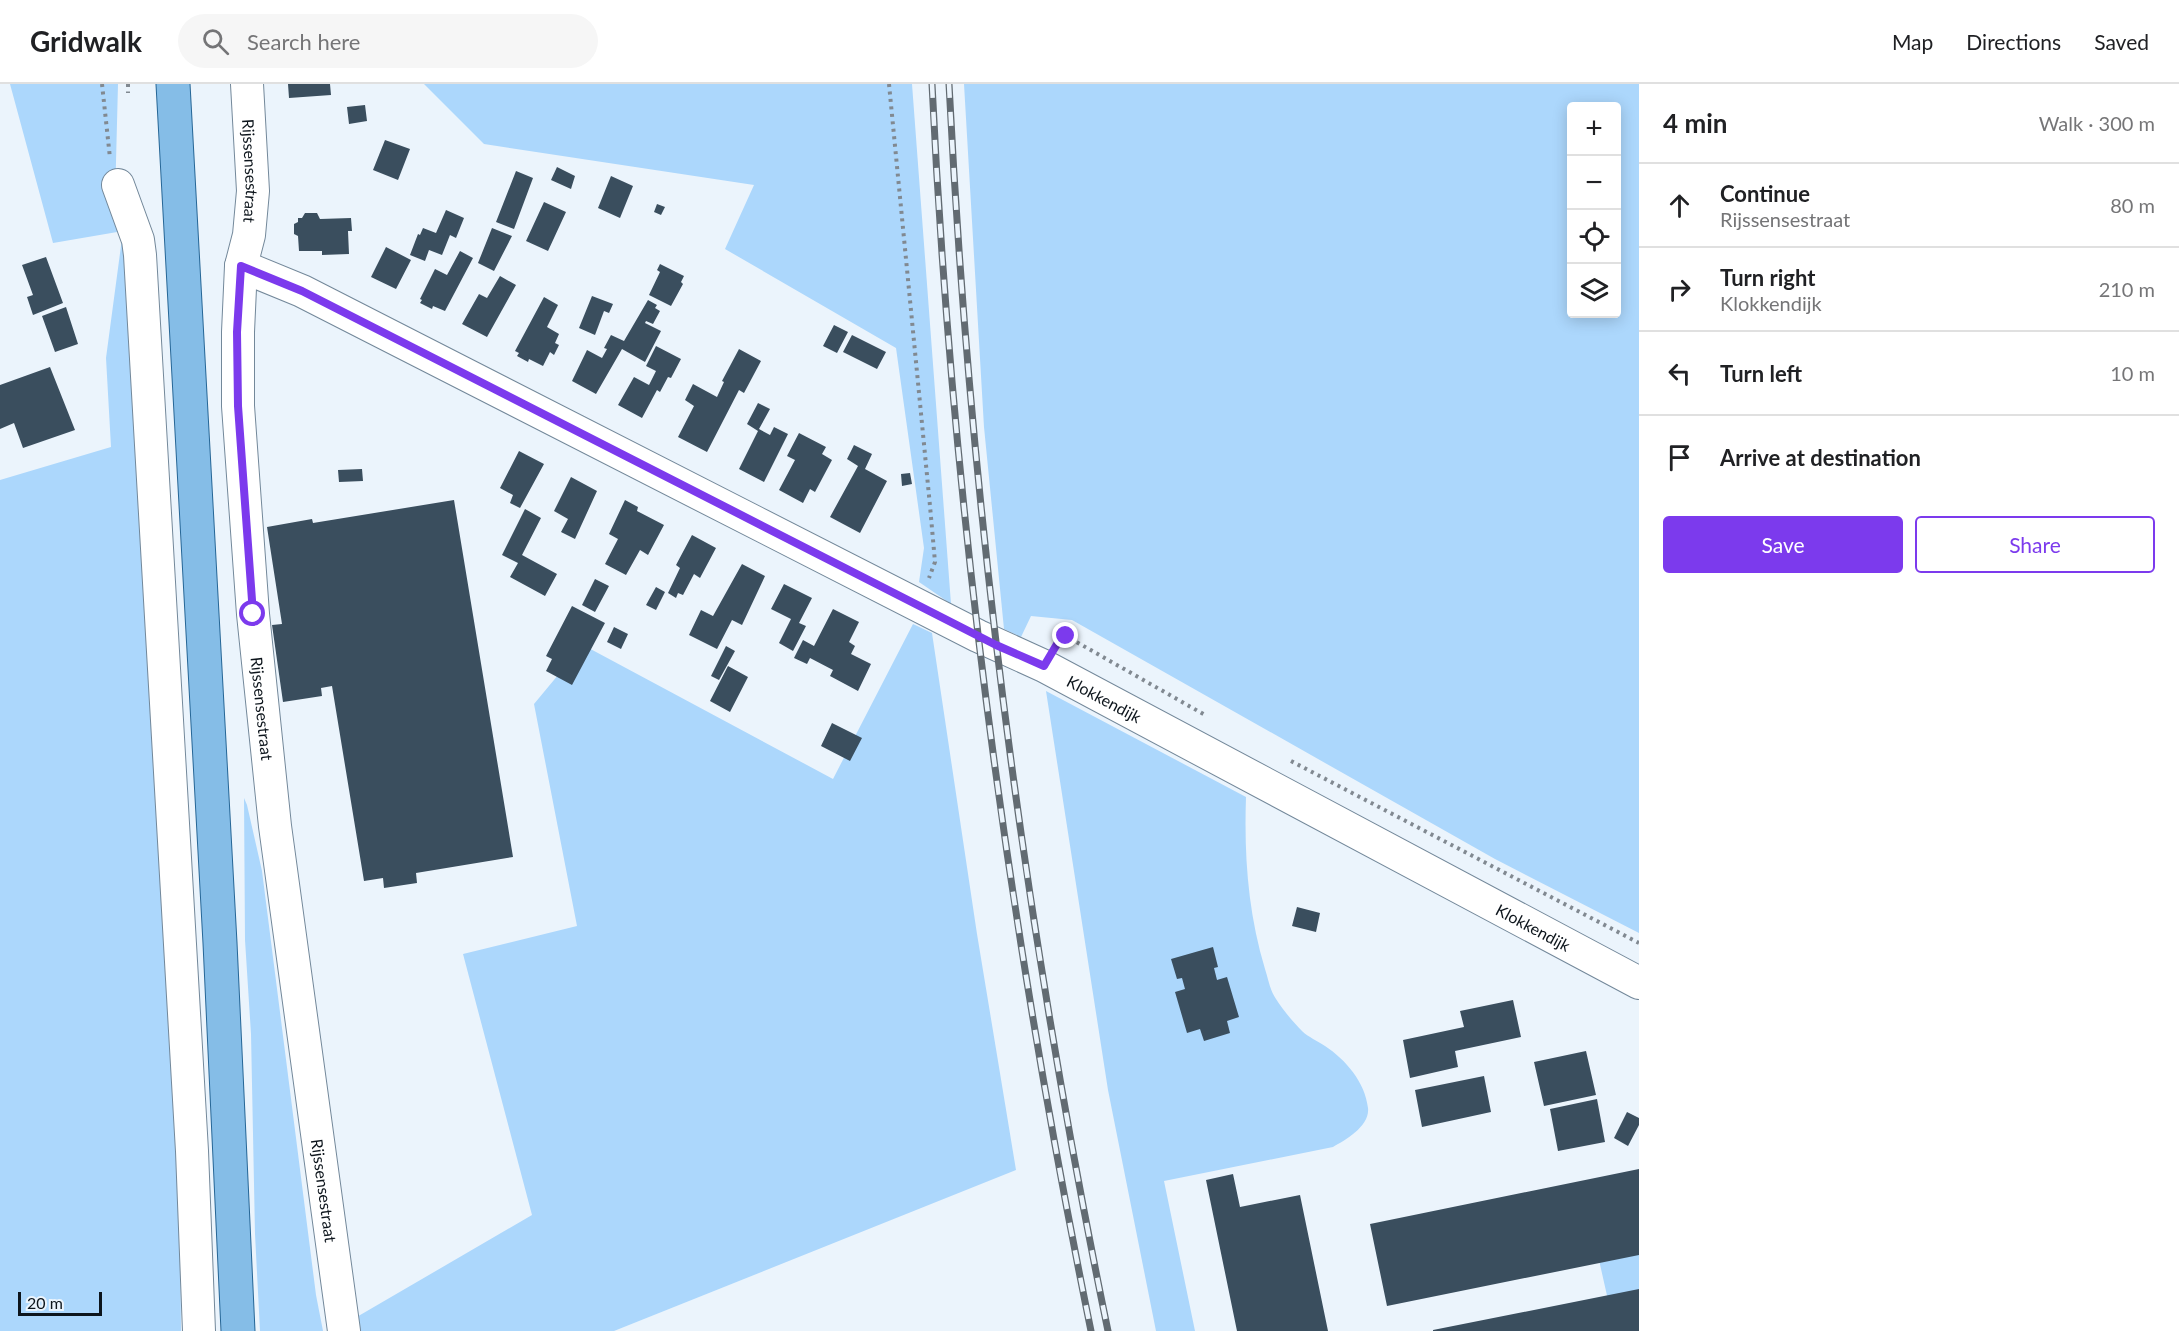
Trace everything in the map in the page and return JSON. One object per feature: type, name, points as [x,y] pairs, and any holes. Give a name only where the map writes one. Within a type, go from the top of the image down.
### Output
[{"type":"main road","points":[[173,84],[219,919],[238,1331]]},
{"type":"street","name":"Rijssensestraat","points":[[247,84],[253,190],[249,235],[241,266],[237,332],[238,406],[253,614],[275,826],[344,1331]]},
{"type":"street","points":[[118,185],[138,240],[140,255],[190,1127],[199,1331]]},
{"type":"street","name":"Klokkendijk","points":[[241,266],[312,296],[996,645],[1044,666],[1639,983]]},
{"type":"path","points":[[102,84],[110,160],[118,185]]},
{"type":"path","points":[[128,84],[128,93]]},
{"type":"path","points":[[888,84],[934,562],[917,605]]},
{"type":"path","points":[[1044,666],[1060,639],[1066,636],[1210,718]]},
{"type":"path","points":[[1290,760],[1639,943]]},
{"type":"shaded area","points":[[10,84],[118,84],[115,201],[123,230],[178,1019],[181,1331],[0,1331],[0,480],[111,447],[106,358],[123,231],[53,243]]},
{"type":"shaded area","points":[[424,84],[912,84],[951,604],[919,582],[924,548],[896,348],[725,249],[754,185],[484,144]]},
{"type":"shaded area","points":[[964,84],[1639,84],[1639,933],[1495,859],[1072,620],[1031,616],[1021,637],[1004,629],[984,427]]},
{"type":"shaded area","points":[[913,624],[932,633],[977,934],[1016,1170],[614,1331],[357,1331],[355,1318],[532,1215],[463,954],[577,926],[534,704],[583,645],[833,779]]},
{"type":"shaded area","points":[[1046,691],[1246,797],[1246,841],[1251,905],[1259,948],[1272,992],[1285,1012],[1302,1031],[1333,1052],[1347,1065],[1359,1081],[1366,1098],[1368,1115],[1365,1121],[1356,1132],[1333,1147],[1164,1181],[1195,1331],[1156,1331],[1108,1090]]},
{"type":"shaded area","points":[[244,798],[262,871],[316,1295],[323,1331],[260,1331],[255,1234],[251,1034],[245,940]]},
{"type":"shaded area","points":[[1639,1251],[1639,1331],[1615,1331],[1599,1260]]},
{"type":"building","points":[[288,84],[330,84],[331,95],[289,98]]},
{"type":"building","points":[[365,105],[367,121],[349,124],[347,107]]},
{"type":"building","points":[[385,140],[410,149],[398,180],[373,170]]},
{"type":"building","points":[[557,167],[575,176],[571,189],[551,180]]},
{"type":"building","points":[[516,171],[533,178],[514,229],[496,222]]},
{"type":"building","points":[[611,176],[633,186],[620,218],[598,208]]},
{"type":"building","points":[[544,202],[566,212],[548,251],[526,241]]},
{"type":"building","points":[[657,204],[665,207],[661,215],[654,212]]},
{"type":"building","points":[[446,210],[464,218],[456,238],[450,235],[442,255],[429,250],[425,261],[410,255],[418,234],[420,235],[423,228],[436,233]]},
{"type":"building","points":[[305,213],[317,213],[320,219],[351,218],[352,231],[348,231],[349,254],[322,255],[322,251],[299,251],[298,236],[294,234],[294,224]]},
{"type":"building","points":[[492,228],[512,236],[494,271],[478,263]]},
{"type":"building","points":[[386,247],[411,260],[396,289],[371,277]]},
{"type":"building","points":[[460,251],[473,258],[445,311],[433,306],[432,309],[420,303],[435,269],[447,275]]},
{"type":"building","points":[[46,257],[63,303],[33,315],[27,297],[33,295],[22,265]]},
{"type":"building","points":[[660,264],[684,276],[681,282],[683,284],[671,306],[649,295],[660,272],[657,270]]},
{"type":"building","points":[[500,276],[516,285],[487,337],[462,324],[479,294],[487,298]]},
{"type":"building","points":[[592,296],[613,304],[609,313],[604,311],[595,335],[579,328]]},
{"type":"building","points":[[544,297],[558,305],[547,327],[559,334],[555,343],[559,345],[554,355],[550,352],[543,366],[529,359],[528,362],[517,356],[519,353],[515,351]]},
{"type":"building","points":[[648,300],[657,305],[655,308],[660,311],[653,324],[646,321],[645,323],[661,331],[645,362],[622,349],[596,394],[572,381],[587,350],[602,358],[611,335],[624,341]]},
{"type":"building","points":[[66,307],[78,344],[55,352],[42,316]]},
{"type":"building","points":[[834,325],[848,332],[837,353],[823,346]]},
{"type":"building","points":[[852,335],[886,352],[877,369],[843,352]]},
{"type":"building","points":[[656,346],[681,359],[671,378],[668,377],[660,392],[657,390],[642,418],[618,405],[634,377],[649,385],[656,371],[646,366]]},
{"type":"building","points":[[739,349],[761,361],[744,393],[739,390],[707,452],[678,437],[694,406],[685,400],[693,384],[717,397],[724,382],[722,381]]},
{"type":"building","points":[[50,367],[75,430],[23,448],[14,423],[0,429],[0,385]]},
{"type":"building","points":[[758,403],[770,409],[759,429],[770,435],[774,427],[788,434],[764,482],[739,469],[758,431],[747,424]]},
{"type":"building","points":[[799,433],[826,447],[822,454],[832,460],[815,492],[810,489],[803,503],[779,490],[795,460],[787,456]]},
{"type":"building","points":[[854,445],[872,454],[865,469],[887,481],[860,533],[830,517],[858,466],[847,459]]},
{"type":"building","points":[[519,451],[544,464],[520,508],[510,503],[513,495],[500,488]]},
{"type":"building","points":[[362,469],[363,481],[339,482],[338,470]]},
{"type":"building","points":[[910,473],[912,484],[902,486],[901,474]]},
{"type":"building","points":[[571,477],[597,491],[575,539],[561,532],[568,519],[554,511]]},
{"type":"building","points":[[454,500],[513,857],[416,873],[417,883],[384,888],[383,878],[364,881],[332,686],[321,688],[322,696],[283,702],[272,625],[282,624],[267,527],[312,519],[313,523]]},
{"type":"building","points":[[625,500],[638,507],[637,511],[664,525],[648,555],[640,550],[626,575],[605,564],[618,539],[609,534]]},
{"type":"building","points":[[525,509],[541,518],[522,555],[557,574],[545,596],[510,577],[518,563],[502,555]]},
{"type":"building","points":[[692,535],[716,548],[700,578],[694,574],[683,595],[678,593],[676,598],[668,593],[680,568],[676,565]]},
{"type":"building","points":[[742,564],[765,576],[742,625],[732,620],[717,649],[689,635],[701,610],[713,616]]},
{"type":"building","points":[[595,579],[609,586],[595,612],[582,605]]},
{"type":"building","points":[[784,584],[812,598],[799,623],[806,626],[793,651],[779,643],[791,619],[771,609]]},
{"type":"building","points":[[656,587],[665,592],[656,610],[646,605]]},
{"type":"building","points":[[572,606],[605,623],[572,685],[546,671],[552,659],[546,656]]},
{"type":"building","points":[[833,609],[859,622],[849,642],[855,646],[851,654],[871,664],[858,691],[830,676],[833,670],[810,658],[807,664],[794,658],[803,640],[814,646]]},
{"type":"building","points":[[614,627],[628,634],[621,649],[607,642]]},
{"type":"building","points":[[726,646],[735,651],[719,680],[711,676]]},
{"type":"building","points":[[728,666],[748,677],[730,712],[710,701]]},
{"type":"building","points":[[832,723],[862,738],[850,761],[821,746]]},
{"type":"building","points":[[1297,907],[1320,913],[1316,932],[1292,926]]},
{"type":"building","points":[[1213,947],[1218,967],[1214,968],[1217,980],[1227,977],[1239,1017],[1227,1021],[1230,1033],[1204,1041],[1200,1029],[1187,1033],[1175,992],[1185,989],[1182,978],[1177,979],[1171,959]]},
{"type":"building","points":[[1513,1000],[1521,1037],[1455,1051],[1458,1067],[1410,1078],[1403,1040],[1464,1027],[1460,1011]]},
{"type":"building","points":[[1586,1051],[1596,1095],[1544,1106],[1534,1062]]},
{"type":"building","points":[[1484,1076],[1491,1112],[1422,1127],[1415,1090]]},
{"type":"building","points":[[1597,1099],[1605,1142],[1558,1151],[1550,1109]]},
{"type":"building","points":[[1627,1112],[1639,1118],[1639,1125],[1628,1146],[1614,1138]]},
{"type":"building","points":[[1639,1169],[1639,1255],[1387,1306],[1370,1224]]},
{"type":"building","points":[[1233,1174],[1240,1207],[1300,1195],[1328,1331],[1237,1331],[1206,1180]]},
{"type":"building","points":[[1639,1289],[1639,1331],[1433,1331],[1433,1330]]},
{"type":"railway","points":[[932,84],[953,398],[988,710],[1009,866],[1034,1022],[1091,1331]]},
{"type":"railway","points":[[949,84],[958,241],[971,398],[1004,710],[1050,1022],[1108,1331]]},
{"type":"route","points":[[253,614],[238,406],[237,332],[241,266],[302,291],[996,645],[1044,666],[1060,639],[1066,636]]}]
